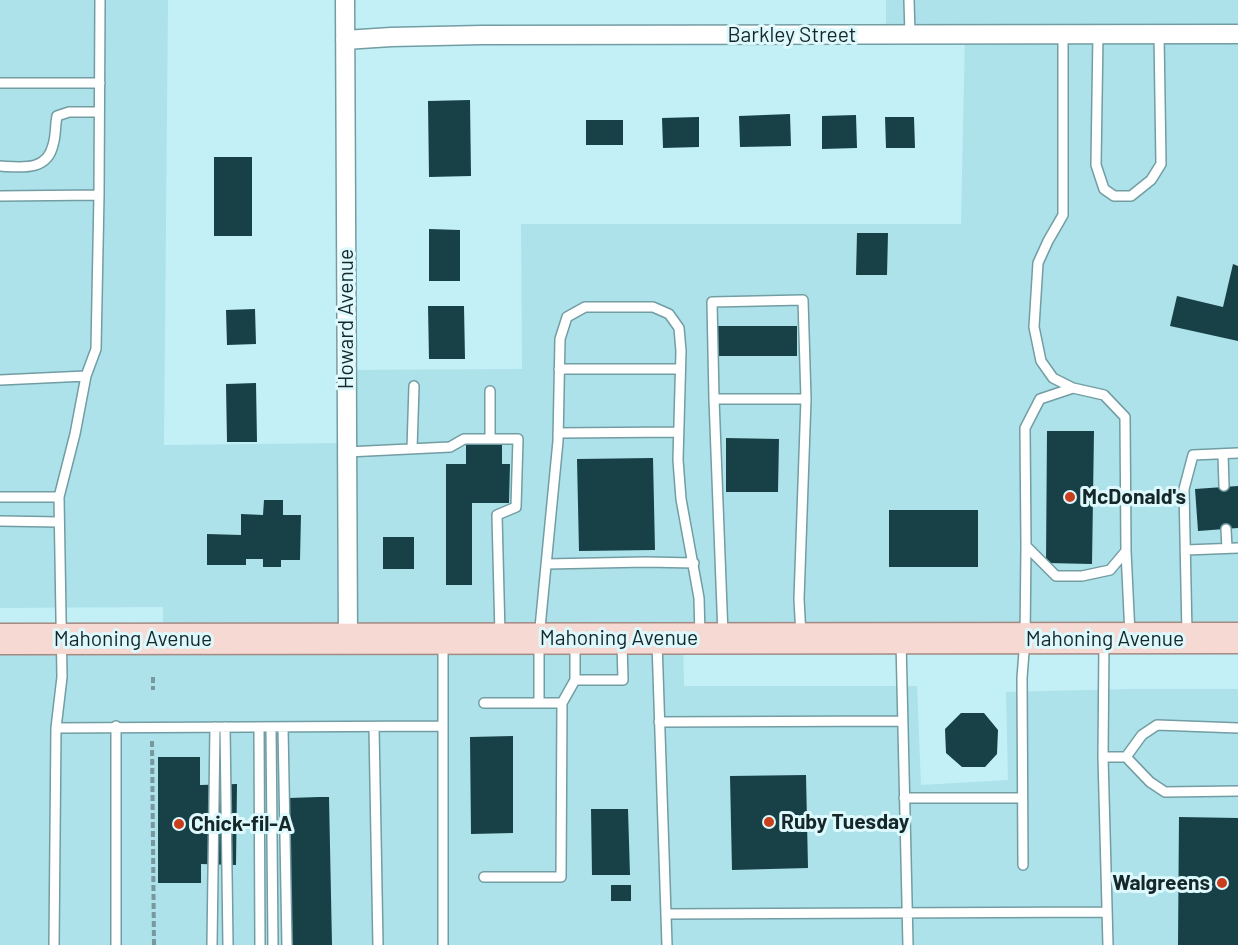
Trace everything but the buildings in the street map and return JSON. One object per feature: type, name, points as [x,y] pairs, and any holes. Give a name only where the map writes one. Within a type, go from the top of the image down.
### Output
[{"type":"main road","name":"Mahoning Avenue","points":[[0,639],[1238,638]]},
{"type":"street","name":"Howard Avenue","points":[[345,0],[348,639]]},
{"type":"street","name":"Barkley Street","points":[[345,40],[482,35],[1238,34]]},
{"type":"lane","points":[[54,945],[56,728],[62,677],[58,497],[75,434],[86,376],[96,349],[100,0]]},
{"type":"lane","points":[[909,0],[909,34]]},
{"type":"lane","points":[[1063,34],[1063,215],[1038,263],[1034,327],[1041,361],[1053,378],[1072,388],[1104,395],[1125,417],[1126,551],[1103,757],[1108,945]]},
{"type":"lane","points":[[1098,34],[1096,165],[1104,189],[1114,196],[1131,196],[1151,180],[1161,164],[1159,34]]},
{"type":"lane","points":[[0,82],[100,83]]},
{"type":"lane","points":[[0,166],[32,168],[45,161],[53,148],[57,116],[69,112],[99,112]]},
{"type":"lane","points":[[0,196],[99,195]]},
{"type":"lane","points":[[712,638],[714,399],[712,302],[803,300],[806,399],[799,598],[801,638]]},
{"type":"lane","points":[[539,704],[539,638],[558,433],[560,339],[567,317],[585,307],[652,307],[669,314],[679,328],[678,432],[681,499],[699,598],[712,638]]},
{"type":"lane","points":[[558,369],[680,369]]},
{"type":"lane","points":[[0,380],[86,376]]},
{"type":"lane","points":[[412,449],[414,386]]},
{"type":"lane","points":[[1023,865],[1022,678],[1025,639],[1025,428],[1040,399],[1072,388]]},
{"type":"lane","points":[[489,391],[490,439]]},
{"type":"lane","points":[[714,399],[806,399]]},
{"type":"lane","points":[[558,433],[678,432]]},
{"type":"lane","points":[[347,452],[450,447],[464,439],[518,439],[516,507],[497,515],[501,599],[500,638]]},
{"type":"lane","points":[[1187,639],[1184,489],[1193,455],[1238,453]]},
{"type":"lane","points":[[1223,454],[1224,486]]},
{"type":"lane","points":[[0,497],[58,497]]},
{"type":"lane","points":[[0,521],[59,522]]},
{"type":"lane","points":[[1226,529],[1227,548]]},
{"type":"lane","points":[[1026,546],[1056,576],[1082,576],[1110,570],[1126,551]]},
{"type":"lane","points":[[1185,549],[1238,548]]},
{"type":"lane","points":[[546,564],[694,563]]},
{"type":"lane","points":[[443,638],[443,945]]},
{"type":"lane","points":[[484,878],[561,878],[562,703],[575,680],[575,638]]},
{"type":"lane","points":[[575,680],[623,680],[621,638]]},
{"type":"lane","points":[[657,638],[667,945]]},
{"type":"lane","points":[[901,639],[908,945]]},
{"type":"lane","points":[[484,703],[562,703]]},
{"type":"lane","points":[[659,722],[902,721]]},
{"type":"lane","points":[[1126,757],[1142,735],[1157,725],[1238,728]]},
{"type":"lane","points":[[116,726],[116,945]]},
{"type":"lane","points":[[56,728],[443,726]]},
{"type":"lane","points":[[212,945],[220,727]]},
{"type":"lane","points":[[220,727],[228,945]]},
{"type":"lane","points":[[259,727],[260,945]]},
{"type":"lane","points":[[271,727],[273,945]]},
{"type":"lane","points":[[282,727],[288,945]]},
{"type":"lane","points":[[374,727],[378,945]]},
{"type":"lane","points":[[1103,757],[1126,757],[1150,782],[1165,792],[1238,791]]},
{"type":"lane","points":[[904,798],[1022,798]]},
{"type":"lane","points":[[666,914],[1107,912]]},
{"type":"path","points":[[153,677],[153,690]]},
{"type":"path","points":[[152,741],[154,945]]},
{"type":"shaded area","points":[[0,0],[168,0],[164,445],[347,443],[347,370],[522,369],[521,224],[961,224],[965,35],[886,35],[886,0],[1238,0],[1238,638],[683,638],[684,686],[917,686],[921,785],[1008,780],[1006,692],[1238,689],[1238,945],[0,945],[0,639],[163,638],[163,607],[0,608]]},
{"type":"place","name":"McDonald's","points":[[1070,497]]},
{"type":"place","name":"Ruby Tuesday","points":[[769,822]]},
{"type":"place","name":"Chick-fil-A","points":[[179,824]]},
{"type":"place","name":"Walgreens","points":[[1222,883]]}]
